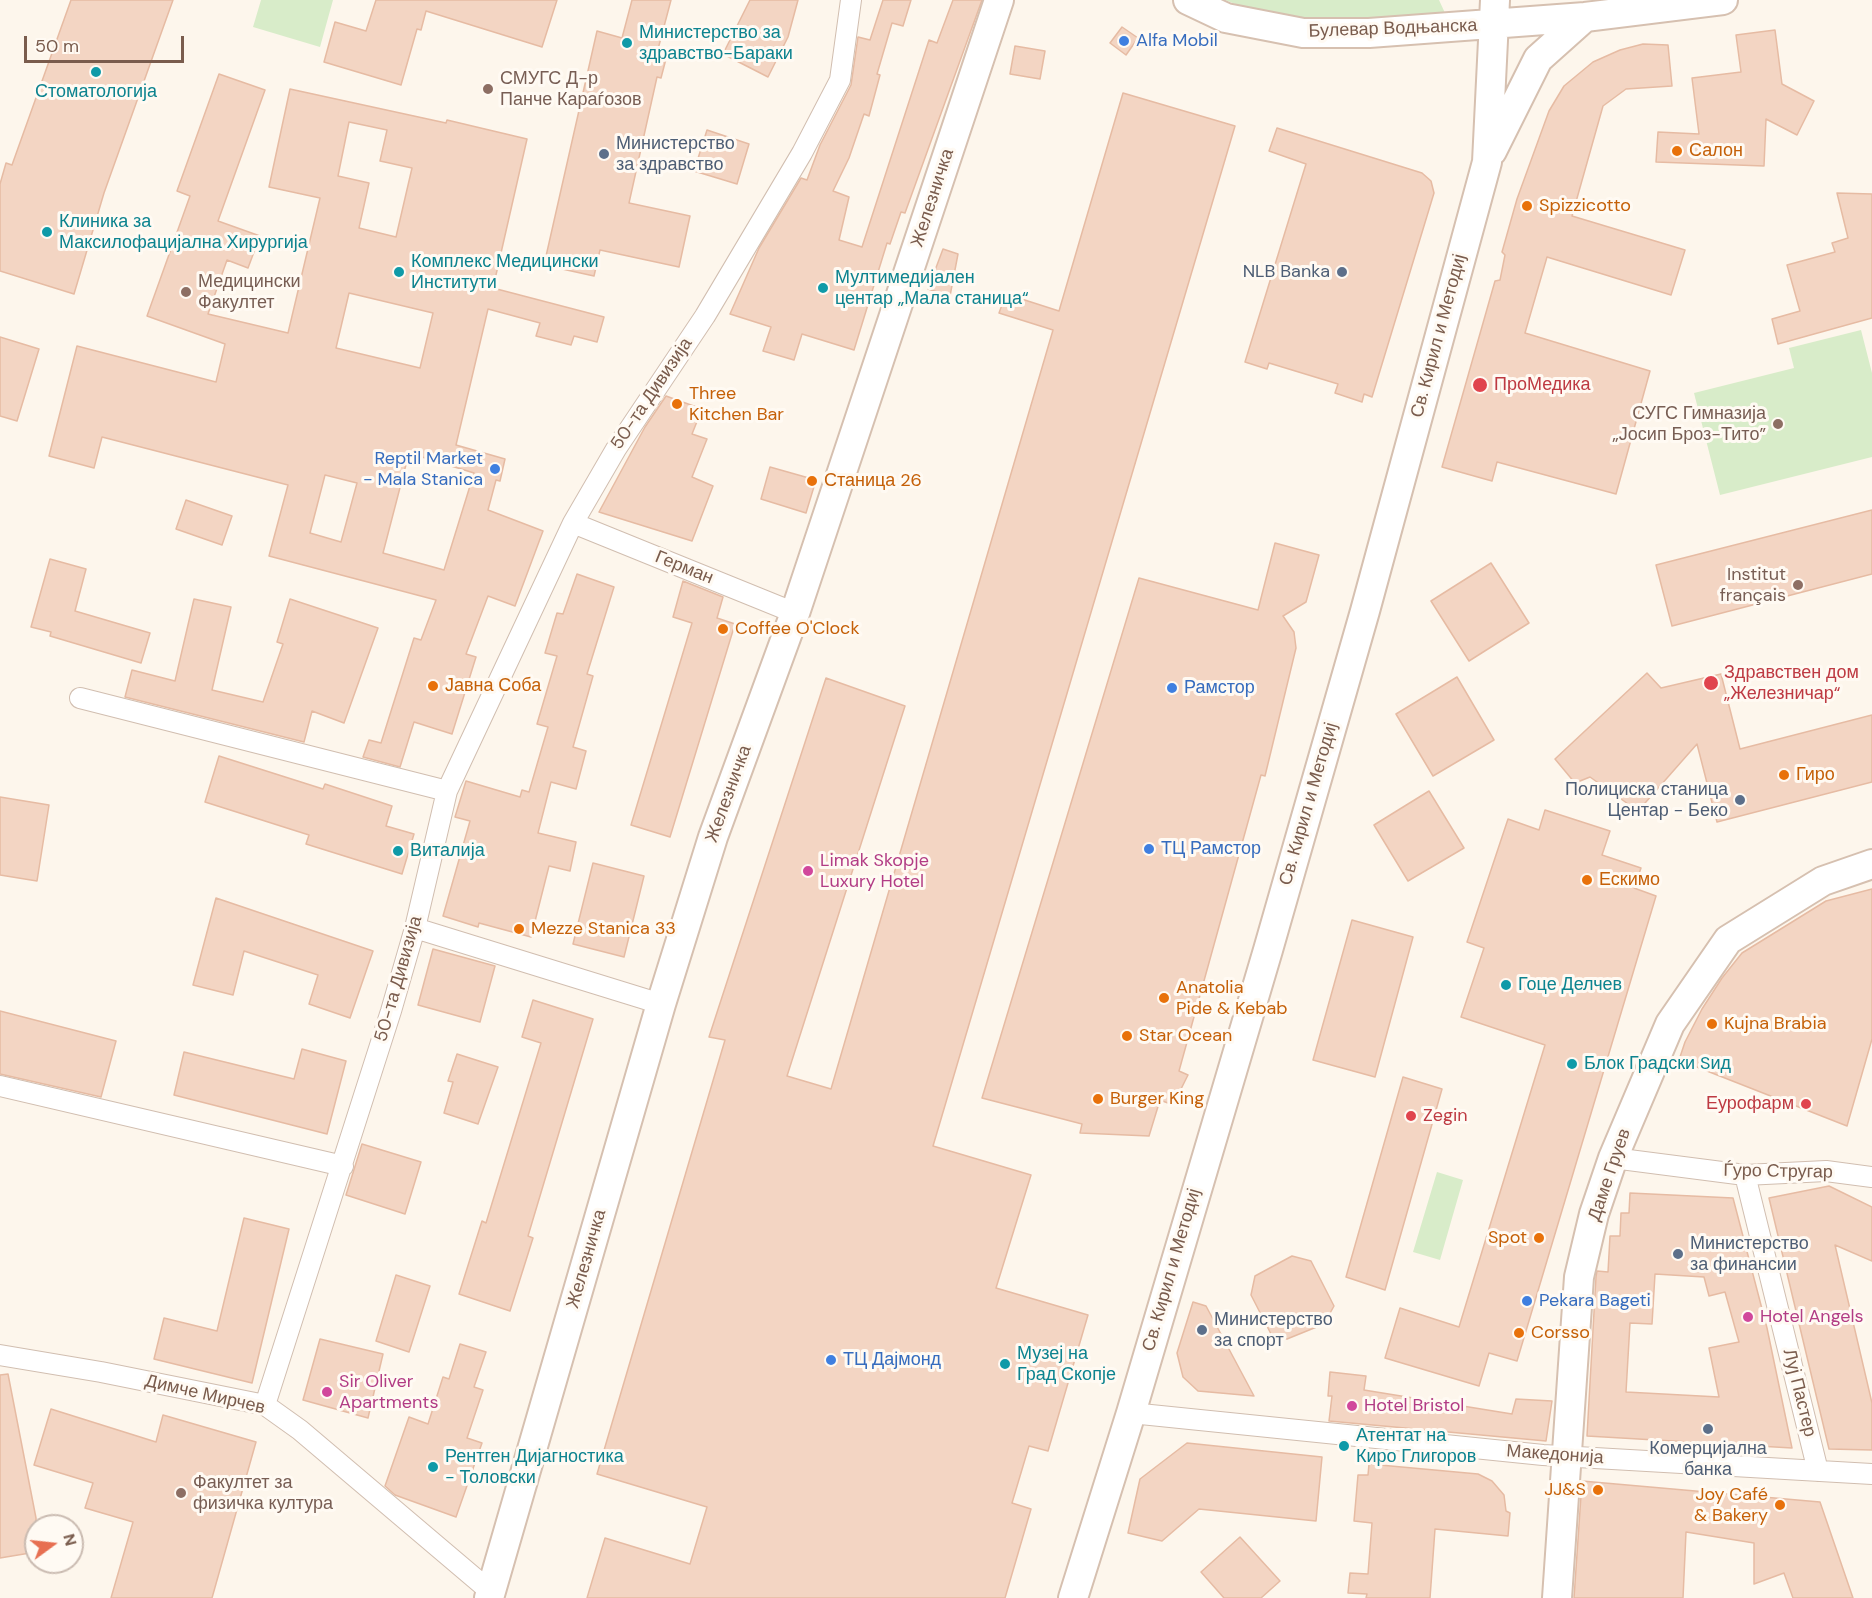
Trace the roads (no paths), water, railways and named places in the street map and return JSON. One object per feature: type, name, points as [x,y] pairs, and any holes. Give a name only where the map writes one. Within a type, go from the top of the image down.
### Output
[{"type":"street","name":"50-та Дивизија","points":[[265,1405],[343,1166],[415,928],[447,791],[573,523],[616,449],[705,316],[802,153],[840,80],[851,0]]},
{"type":"street","name":"Железничка","points":[[490,1595],[661,1004],[713,837],[795,614],[999,0]]},
{"type":"street","name":"Булевар Водњанска","points":[[1188,0],[1226,18],[1303,33],[1369,33],[1495,12],[1585,17],[1723,0]]},
{"type":"street","name":"Св. Кирил и Методиј","points":[[1073,1598],[1131,1413],[1361,622],[1486,162],[1495,12]]},
{"type":"street","points":[[1486,162],[1538,59],[1585,17]]},
{"type":"street","name":"Герман","points":[[573,523],[795,614]]},
{"type":"street","points":[[80,698],[447,791]]},
{"type":"street","name":"Даме Груев","points":[[1557,1598],[1579,1277],[1594,1214],[1613,1158],[1670,1024],[1728,940],[1823,881],[1872,864]]},
{"type":"street","points":[[415,928],[661,1004]]},
{"type":"street","points":[[0,1086],[343,1166]]},
{"type":"street","name":"Ѓуро Стругар","points":[[1613,1158],[1745,1174],[1826,1171],[1872,1177]]},
{"type":"street","name":"Луј Пастер","points":[[1745,1174],[1818,1471]]},
{"type":"street","name":"Димче Мирчев","points":[[0,1355],[101,1372],[265,1405],[300,1430],[490,1595]]},
{"type":"street","name":"Македонија","points":[[1131,1413],[1566,1456],[1872,1474]]},
{"type":"place","name":"Alfa Mobil","points":[[1124,41]]},
{"type":"place","name":"Министерство за здравство-Бараки","points":[[627,43]]},
{"type":"place","name":"Стоматологија","points":[[96,72]]},
{"type":"place","name":"СМУГС Д-р Панче Караѓозов","points":[[488,89]]},
{"type":"place","name":"Салон","points":[[1677,151]]},
{"type":"place","name":"Министерство за здравство","points":[[604,154]]},
{"type":"place","name":"Spizzicotto","points":[[1527,206]]},
{"type":"place","name":"Клиника за Максилофацијална Хирургија","points":[[47,232]]},
{"type":"place","name":"Комплекс Медицински Институти","points":[[399,272]]},
{"type":"place","name":"NLB Banka","points":[[1342,272]]},
{"type":"place","name":"Мултимедијален центар „Мала станица“","points":[[823,288]]},
{"type":"place","name":"Медицински Факултет","points":[[186,292]]},
{"type":"place","name":"ПроМедика","points":[[1480,385]]},
{"type":"place","name":"Three Kitchen Bar","points":[[677,404]]},
{"type":"place","name":"СУГС Гимназија „Јосип Броз-Тито”","points":[[1778,424]]},
{"type":"place","name":"Reptil Market - Mala Stanica","points":[[495,469]]},
{"type":"place","name":"Станица 26","points":[[812,481]]},
{"type":"place","name":"Institut français","points":[[1798,585]]},
{"type":"place","name":"Coffee O'Clock","points":[[723,629]]},
{"type":"place","name":"Здравствен дом „Железничар“","points":[[1711,683]]},
{"type":"place","name":"Јавна Соба","points":[[433,686]]},
{"type":"place","name":"Рамстор","points":[[1172,688]]},
{"type":"place","name":"Гиро","points":[[1784,775]]},
{"type":"place","name":"Полициска станица Центар - Беко","points":[[1740,800]]},
{"type":"place","name":"ТЦ Рамстор","points":[[1149,849]]},
{"type":"place","name":"Виталија","points":[[398,851]]},
{"type":"place","name":"Limak Skopje Luxury Hotel","points":[[808,871]]},
{"type":"place","name":"Ескимо","points":[[1587,880]]},
{"type":"place","name":"Mezze Stanica 33","points":[[519,929]]},
{"type":"place","name":"Гоце Делчев","points":[[1506,985]]},
{"type":"place","name":"Anatolia Pide & Kebab","points":[[1164,998]]},
{"type":"place","name":"Kujna Brabia","points":[[1712,1024]]},
{"type":"place","name":"Star Ocean","points":[[1127,1036]]},
{"type":"place","name":"Блок Градски Sид","points":[[1572,1064]]},
{"type":"place","name":"Burger King","points":[[1098,1099]]},
{"type":"place","name":"Еурофарм","points":[[1806,1104]]},
{"type":"place","name":"Zegin","points":[[1411,1116]]},
{"type":"place","name":"Spot","points":[[1539,1238]]},
{"type":"place","name":"Министерство за финансии","points":[[1678,1254]]},
{"type":"place","name":"Pekara Bageti","points":[[1527,1301]]},
{"type":"place","name":"Hotel Angels","points":[[1748,1317]]},
{"type":"place","name":"Министерство за спорт","points":[[1202,1330]]},
{"type":"place","name":"Corsso","points":[[1519,1333]]},
{"type":"place","name":"ТЦ Дајмонд","points":[[831,1360]]},
{"type":"place","name":"Музеј на Град Скопје","points":[[1005,1364]]},
{"type":"place","name":"Sir Oliver Apartments","points":[[327,1392]]},
{"type":"place","name":"Hotel Bristol","points":[[1352,1406]]},
{"type":"place","name":"Комерцијална банка","points":[[1708,1429]]},
{"type":"place","name":"Атентат на Киро Глигоров","points":[[1344,1446]]},
{"type":"place","name":"Рентген Дијагностика - Толовски","points":[[433,1467]]},
{"type":"place","name":"JJ&S","points":[[1598,1490]]},
{"type":"place","name":"Факултет за физичка култура","points":[[181,1493]]},
{"type":"place","name":"Joy Café & Bakery","points":[[1780,1505]]}]
